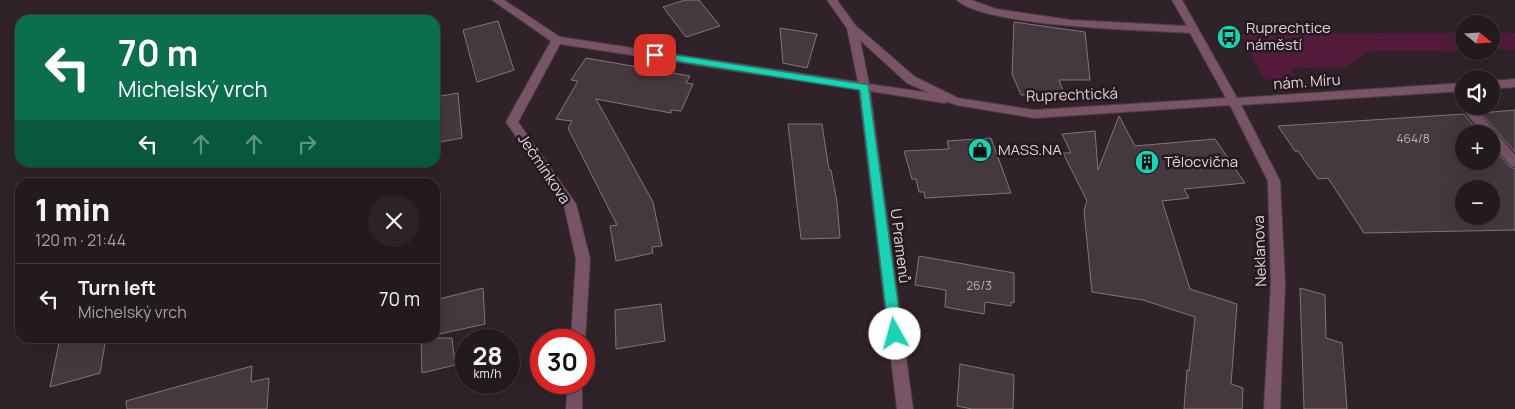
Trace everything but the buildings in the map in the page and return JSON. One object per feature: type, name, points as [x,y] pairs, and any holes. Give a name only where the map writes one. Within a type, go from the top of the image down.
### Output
[{"type":"street","points":[[497,0],[557,40],[956,101]]},
{"type":"street","name":"Ruprechtická","points":[[832,0],[852,28],[911,80],[956,101],[1034,114],[1233,101]]},
{"type":"street","points":[[962,0],[994,12],[1071,23],[1194,30]]},
{"type":"street","points":[[1177,0],[1233,101]]},
{"type":"street","name":"U Pramenů","points":[[852,28],[864,87],[904,409]]},
{"type":"street","name":"Ječmínkova","points":[[557,40],[512,122],[570,204],[583,259],[579,329]]},
{"type":"street","points":[[1500,85],[1515,84]]},
{"type":"street","points":[[1451,88],[1455,93]]},
{"type":"street","name":"nám. Míru","points":[[1233,101],[1455,88]]},
{"type":"street","name":"Neklanova","points":[[1233,101],[1274,181],[1278,284],[1272,409]]},
{"type":"street","points":[[1474,115],[1483,125]]},
{"type":"street","points":[[1500,145],[1515,163]]},
{"type":"street","points":[[574,409],[575,394]]},
{"type":"shaded area","points":[[1455,33],[1455,51],[1371,51],[1346,67],[1291,68],[1294,75],[1276,83],[1263,77],[1240,34]]},
{"type":"shaded area","points":[[1500,33],[1515,33],[1515,50],[1500,50]]},
{"type":"place","name":"Ruprechtice náměstí","points":[[1229,37]]},
{"type":"place","name":"MASS.NA","points":[[980,150]]},
{"type":"place","name":"Tělocvična","points":[[1147,162]]},
{"type":"route","points":[[655,55],[864,87],[895,334]]}]
